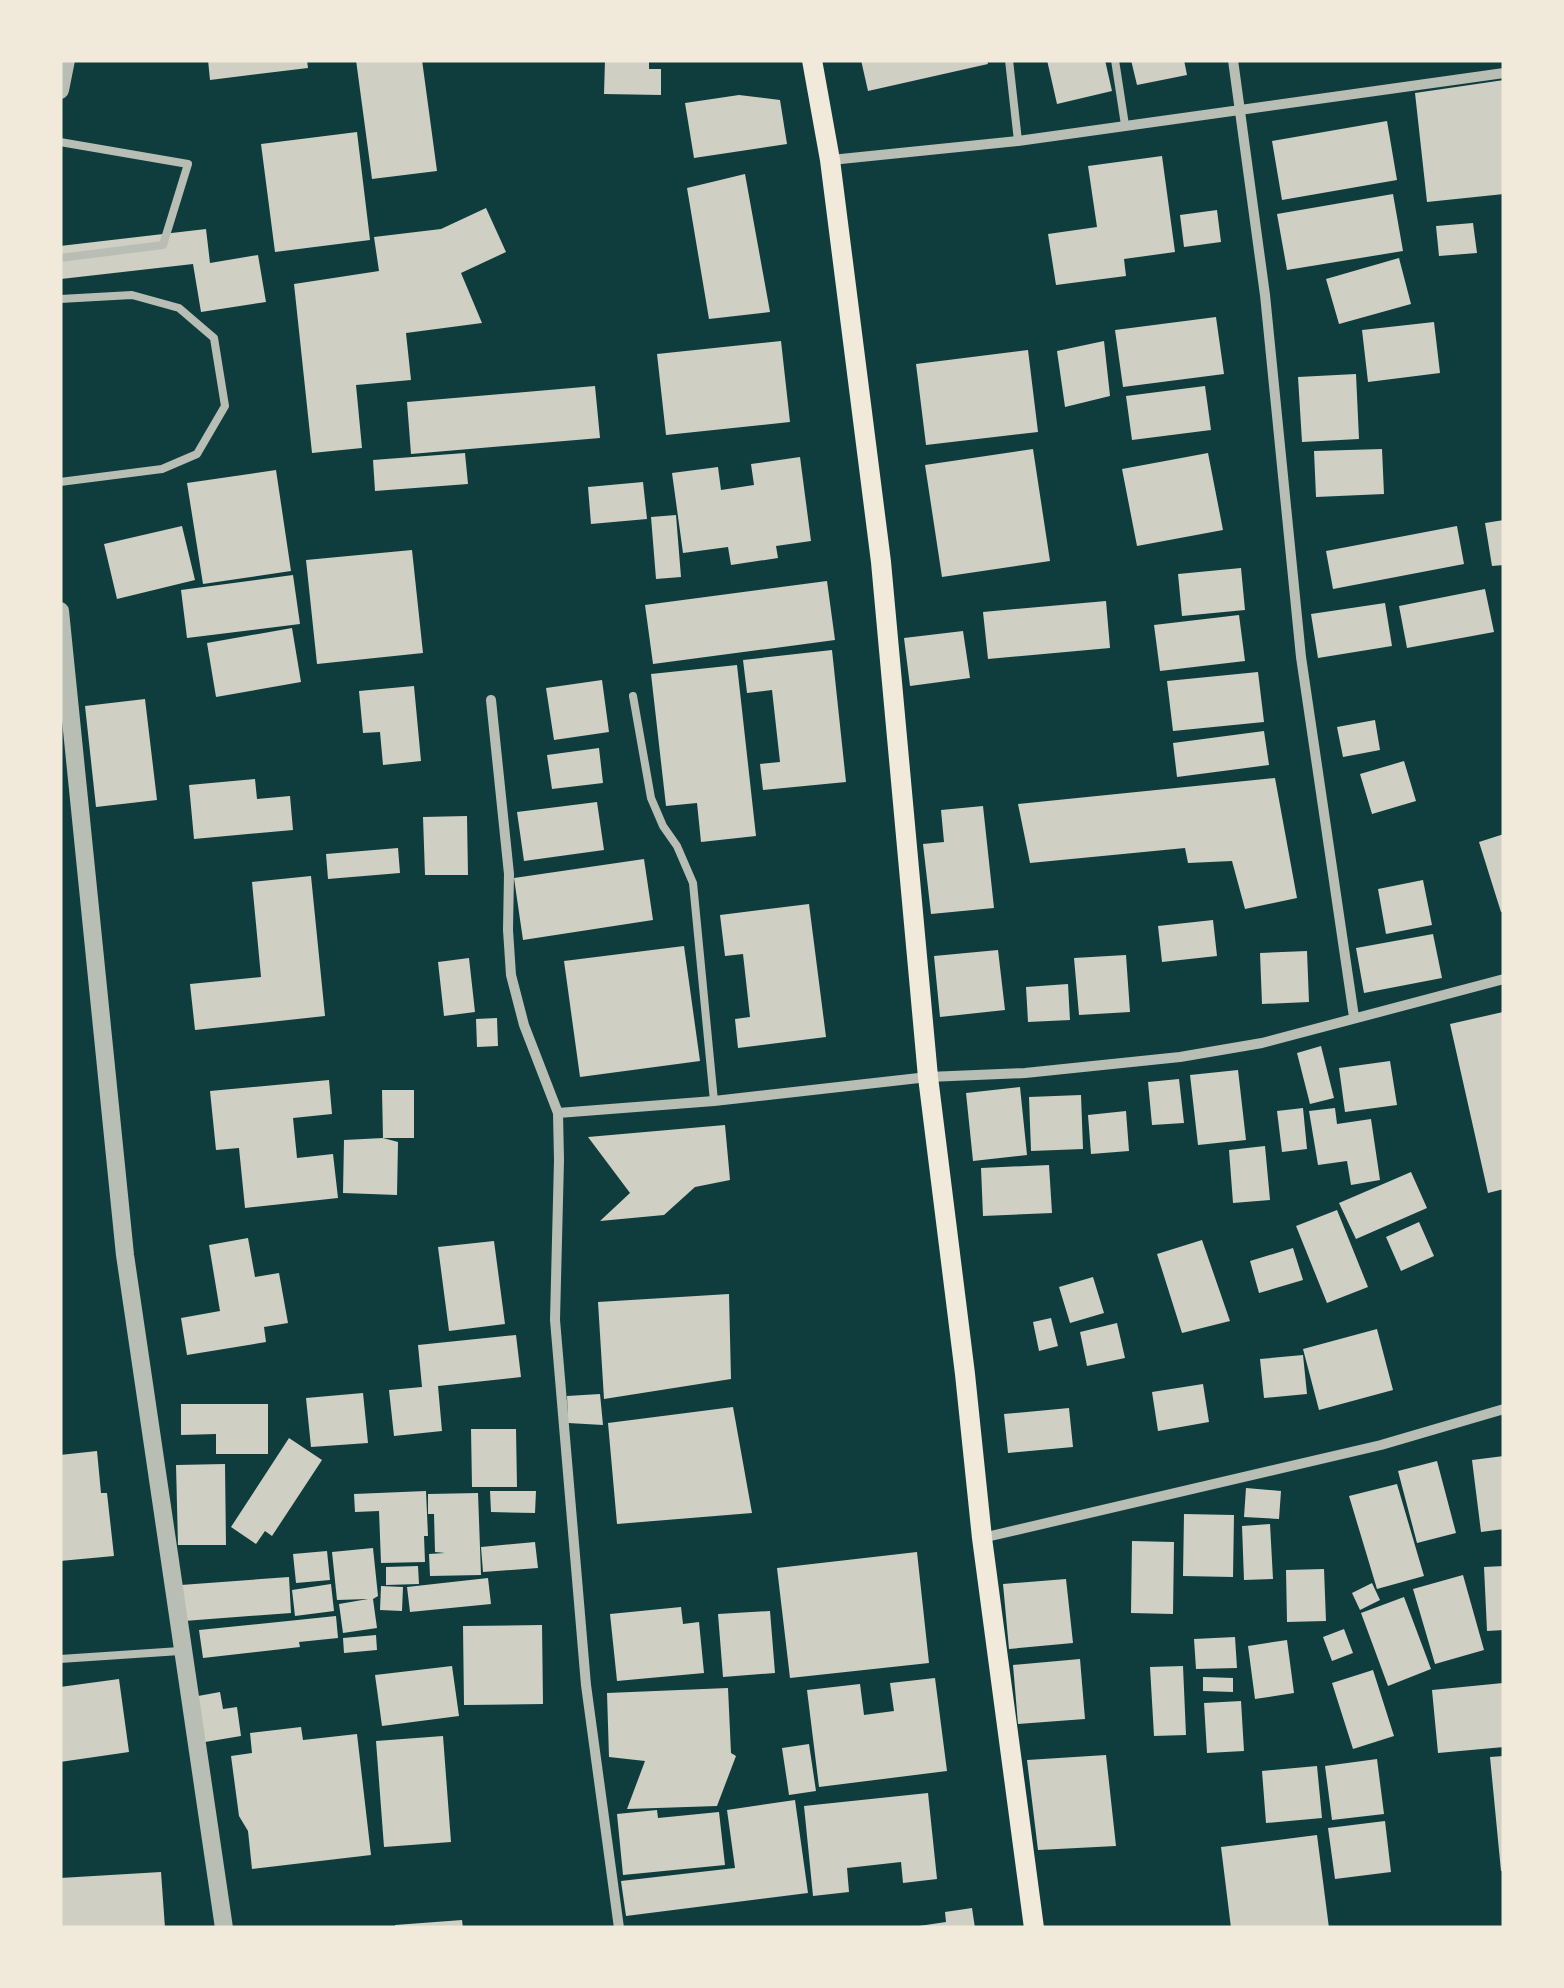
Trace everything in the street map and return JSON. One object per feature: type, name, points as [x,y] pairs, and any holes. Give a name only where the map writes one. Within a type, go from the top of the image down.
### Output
[{"type":"main road","points":[[812,60],[830,160],[882,562],[928,1077],[966,1374],[982,1538],[1034,1928]]},
{"type":"street","points":[[1233,60],[1265,294],[1301,657],[1354,1018]]},
{"type":"street","points":[[60,90],[64,62]]},
{"type":"street","points":[[830,160],[1018,141],[1504,72]]},
{"type":"street","points":[[60,611],[125,1254],[224,1928]]},
{"type":"street","points":[[491,700],[508,874],[511,975],[524,1025],[558,1113],[555,1320],[586,1685],[619,1928]]},
{"type":"street","points":[[558,1113],[1180,1057],[1262,1043],[1504,979]]},
{"type":"street","points":[[982,1538],[1381,1445],[1504,1409]]},
{"type":"lane","points":[[1009,60],[1018,141]]},
{"type":"lane","points":[[1115,60],[1125,125]]},
{"type":"lane","points":[[60,142],[188,164],[162,246],[60,258]]},
{"type":"lane","points":[[60,299],[132,295],[179,308],[214,338],[225,406],[198,454],[162,469],[60,482]]},
{"type":"lane","points":[[633,696],[650,798],[693,883],[714,1100]]},
{"type":"lane","points":[[60,1659],[184,1650]]},
{"type":"building","points":[[208,60],[307,60],[308,68],[210,80]]},
{"type":"building","points":[[356,60],[422,60],[437,171],[372,179]]},
{"type":"building","points":[[605,60],[649,60],[649,69],[661,69],[661,95],[604,94]]},
{"type":"building","points":[[861,60],[987,60],[988,64],[868,91]]},
{"type":"building","points":[[1047,60],[1105,60],[1112,91],[1057,104]]},
{"type":"building","points":[[1131,60],[1184,60],[1187,75],[1137,85]]},
{"type":"building","points":[[1504,80],[1504,194],[1427,202],[1415,93]]},
{"type":"building","points":[[739,95],[780,100],[787,144],[694,158],[685,103]]},
{"type":"building","points":[[1387,121],[1397,180],[1282,200],[1272,141]]},
{"type":"building","points":[[357,132],[370,240],[275,252],[261,144]]},
{"type":"building","points":[[1162,156],[1175,252],[1124,259],[1126,276],[1056,285],[1048,234],[1097,227],[1088,166]]},
{"type":"building","points":[[745,174],[770,312],[709,319],[687,188]]},
{"type":"building","points":[[1393,194],[1403,251],[1287,270],[1277,214]]},
{"type":"building","points":[[486,208],[506,252],[461,273],[482,323],[406,333],[411,380],[356,385],[362,448],[312,453],[294,284],[379,271],[374,237],[441,229]]},
{"type":"building","points":[[1217,210],[1221,242],[1184,247],[1180,215]]},
{"type":"building","points":[[1473,223],[1477,253],[1439,256],[1436,226]]},
{"type":"building","points":[[206,229],[210,263],[258,255],[266,302],[201,312],[193,264],[61,279],[60,246]]},
{"type":"building","points":[[1399,258],[1411,304],[1339,324],[1326,279]]},
{"type":"building","points":[[1216,317],[1224,374],[1123,387],[1115,330]]},
{"type":"building","points":[[1434,322],[1440,373],[1368,382],[1362,330]]},
{"type":"building","points":[[781,341],[790,422],[666,435],[657,354]]},
{"type":"building","points":[[1104,341],[1110,396],[1065,407],[1057,351]]},
{"type":"building","points":[[1028,350],[1038,432],[926,445],[916,364]]},
{"type":"building","points":[[1356,374],[1359,439],[1302,442],[1298,377]]},
{"type":"building","points":[[595,386],[600,438],[411,454],[407,402]]},
{"type":"building","points":[[1205,386],[1211,430],[1132,440],[1126,396]]},
{"type":"building","points":[[1033,449],[1050,561],[942,577],[925,465]]},
{"type":"building","points":[[1382,449],[1384,494],[1316,497],[1314,451]]},
{"type":"building","points":[[465,453],[468,484],[375,491],[373,460]]},
{"type":"building","points":[[1208,453],[1223,530],[1137,546],[1122,469]]},
{"type":"building","points":[[800,457],[811,541],[776,546],[778,558],[731,565],[728,547],[683,553],[672,473],[718,467],[721,490],[754,485],[751,464]]},
{"type":"building","points":[[276,470],[291,571],[203,584],[187,483]]},
{"type":"building","points":[[643,482],[647,519],[591,524],[588,487]]},
{"type":"building","points":[[676,515],[681,577],[656,579],[651,517]]},
{"type":"building","points":[[1504,520],[1504,565],[1492,566],[1485,523]]},
{"type":"building","points":[[182,526],[195,580],[117,599],[104,544]]},
{"type":"building","points":[[1457,526],[1464,564],[1333,589],[1326,551]]},
{"type":"building","points":[[412,550],[423,653],[317,664],[306,560]]},
{"type":"building","points":[[1241,568],[1245,610],[1182,616],[1178,574]]},
{"type":"building","points":[[293,575],[300,624],[187,638],[181,590]]},
{"type":"building","points":[[827,581],[835,640],[653,664],[645,605]]},
{"type":"building","points":[[1485,589],[1494,632],[1407,648],[1399,606]]},
{"type":"building","points":[[1106,601],[1110,648],[988,659],[983,612]]},
{"type":"building","points":[[1385,603],[1392,646],[1318,658],[1311,614]]},
{"type":"building","points":[[1239,615],[1245,661],[1160,671],[1154,625]]},
{"type":"building","points":[[292,628],[301,682],[216,697],[207,643]]},
{"type":"building","points":[[963,631],[970,678],[910,686],[904,638]]},
{"type":"building","points":[[832,650],[846,782],[763,790],[760,764],[780,762],[772,690],[747,693],[743,660]]},
{"type":"building","points":[[737,665],[756,836],[701,842],[697,803],[666,806],[651,674]]},
{"type":"building","points":[[1258,672],[1264,722],[1173,731],[1167,681]]},
{"type":"building","points":[[602,680],[609,732],[554,740],[546,688]]},
{"type":"building","points":[[414,686],[421,761],[383,765],[380,732],[363,733],[359,691]]},
{"type":"building","points":[[145,699],[157,800],[96,807],[85,706]]},
{"type":"building","points":[[1375,720],[1380,750],[1343,757],[1337,727]]},
{"type":"building","points":[[1264,731],[1269,765],[1177,777],[1173,743]]},
{"type":"building","points":[[599,748],[603,783],[552,789],[547,755]]},
{"type":"building","points":[[1404,761],[1416,801],[1372,814],[1360,774]]},
{"type":"building","points":[[1275,778],[1297,898],[1245,909],[1232,861],[1188,863],[1185,848],[1030,863],[1018,804]]},
{"type":"building","points":[[255,779],[257,799],[290,796],[293,830],[194,839],[189,785]]},
{"type":"building","points":[[597,802],[604,850],[524,861],[517,812]]},
{"type":"building","points":[[983,806],[994,908],[931,914],[923,844],[944,842],[941,810]]},
{"type":"building","points":[[467,816],[468,875],[425,875],[423,817]]},
{"type":"building","points":[[1504,834],[1504,911],[1501,912],[1479,842]]},
{"type":"building","points":[[398,848],[400,873],[328,879],[326,854]]},
{"type":"building","points":[[644,859],[653,920],[523,940],[514,878]]},
{"type":"building","points":[[311,876],[325,1016],[195,1030],[190,984],[261,977],[252,882]]},
{"type":"building","points":[[1423,880],[1432,925],[1386,934],[1378,889]]},
{"type":"building","points":[[809,904],[826,1037],[738,1048],[735,1019],[750,1017],[743,954],[725,956],[720,915]]},
{"type":"building","points":[[1213,920],[1217,956],[1162,962],[1158,926]]},
{"type":"building","points":[[1433,934],[1442,978],[1364,993],[1356,948]]},
{"type":"building","points":[[684,946],[700,1061],[580,1077],[564,961]]},
{"type":"building","points":[[998,950],[1005,1010],[940,1017],[934,956]]},
{"type":"building","points":[[1307,951],[1309,1002],[1262,1004],[1260,953]]},
{"type":"building","points":[[1126,955],[1130,1012],[1079,1015],[1074,958]]},
{"type":"building","points":[[469,958],[475,1012],[444,1016],[438,962]]},
{"type":"building","points":[[1068,984],[1070,1020],[1028,1022],[1026,987]]},
{"type":"building","points":[[1503,1012],[1504,1189],[1488,1193],[1450,1024]]},
{"type":"building","points":[[497,1018],[498,1046],[477,1047],[476,1019]]},
{"type":"building","points":[[1321,1046],[1334,1098],[1310,1104],[1297,1053]]},
{"type":"building","points":[[1390,1061],[1397,1105],[1345,1112],[1339,1068]]},
{"type":"building","points":[[1238,1070],[1246,1140],[1198,1145],[1190,1075]]},
{"type":"building","points":[[1179,1079],[1184,1123],[1152,1125],[1148,1082]]},
{"type":"building","points":[[329,1080],[332,1114],[293,1118],[297,1158],[333,1154],[338,1198],[245,1208],[239,1148],[216,1150],[210,1091]]},
{"type":"building","points":[[1020,1087],[1027,1155],[973,1161],[966,1093]]},
{"type":"building","points":[[382,1090],[414,1090],[414,1138],[383,1138]]},
{"type":"building","points":[[1081,1095],[1083,1149],[1031,1151],[1029,1097]]},
{"type":"building","points":[[1303,1108],[1307,1149],[1282,1152],[1277,1111]]},
{"type":"building","points":[[1335,1108],[1337,1124],[1371,1119],[1380,1180],[1351,1185],[1347,1161],[1318,1165],[1309,1111]]},
{"type":"building","points":[[1126,1111],[1129,1151],[1091,1154],[1088,1115]]},
{"type":"building","points":[[725,1125],[730,1180],[695,1187],[664,1215],[600,1221],[630,1193],[588,1137]]},
{"type":"building","points":[[383,1138],[398,1142],[397,1195],[343,1193],[344,1140]]},
{"type":"building","points":[[1265,1146],[1270,1200],[1233,1203],[1229,1150]]},
{"type":"building","points":[[1049,1165],[1052,1213],[983,1216],[981,1168]]},
{"type":"building","points":[[1411,1172],[1427,1208],[1356,1239],[1339,1203]]},
{"type":"building","points":[[1337,1210],[1368,1287],[1327,1303],[1296,1226]]},
{"type":"building","points":[[1419,1222],[1434,1256],[1401,1271],[1386,1237]]},
{"type":"building","points":[[248,1238],[255,1277],[279,1273],[288,1323],[264,1327],[266,1342],[187,1355],[181,1318],[220,1311],[209,1245]]},
{"type":"building","points":[[1202,1240],[1230,1321],[1182,1333],[1157,1254]]},
{"type":"building","points":[[494,1241],[505,1324],[449,1331],[438,1247]]},
{"type":"building","points":[[1293,1248],[1303,1280],[1259,1293],[1250,1261]]},
{"type":"building","points":[[1093,1277],[1104,1313],[1070,1323],[1059,1287]]},
{"type":"building","points":[[729,1294],[731,1379],[604,1399],[598,1302]]},
{"type":"building","points":[[1051,1318],[1058,1346],[1039,1351],[1033,1322]]},
{"type":"building","points":[[1117,1323],[1125,1358],[1087,1366],[1080,1332]]},
{"type":"building","points":[[1377,1329],[1393,1390],[1319,1410],[1303,1349]]},
{"type":"building","points":[[516,1335],[521,1377],[438,1386],[442,1431],[394,1436],[389,1390],[422,1387],[418,1345]]},
{"type":"building","points":[[1303,1355],[1307,1394],[1264,1398],[1260,1359]]},
{"type":"building","points":[[1203,1384],[1209,1422],[1158,1431],[1152,1392]]},
{"type":"building","points":[[363,1393],[368,1443],[311,1447],[306,1398]]},
{"type":"building","points":[[600,1394],[603,1425],[568,1423],[567,1396]]},
{"type":"building","points":[[181,1404],[268,1404],[268,1454],[216,1454],[216,1434],[181,1435]]},
{"type":"building","points":[[733,1407],[752,1513],[617,1524],[608,1423]]},
{"type":"building","points":[[1069,1408],[1073,1447],[1008,1453],[1004,1414]]},
{"type":"building","points":[[471,1429],[516,1429],[517,1487],[472,1487]]},
{"type":"building","points":[[289,1438],[322,1460],[272,1536],[265,1531],[256,1544],[231,1527]]},
{"type":"building","points":[[97,1451],[101,1493],[107,1493],[114,1556],[60,1561],[60,1455]]},
{"type":"building","points":[[1504,1456],[1504,1529],[1481,1532],[1472,1460]]},
{"type":"building","points":[[1437,1461],[1456,1533],[1417,1543],[1398,1471]]},
{"type":"building","points":[[225,1464],[226,1545],[178,1545],[176,1465]]},
{"type":"building","points":[[1397,1484],[1424,1576],[1377,1589],[1349,1496]]},
{"type":"building","points":[[1246,1488],[1281,1491],[1279,1519],[1244,1517]]},
{"type":"building","points":[[426,1491],[425,1562],[381,1563],[379,1511],[355,1512],[354,1494]]},
{"type":"building","points":[[490,1491],[536,1491],[535,1513],[491,1512]]},
{"type":"building","points":[[478,1493],[481,1575],[430,1576],[429,1554],[445,1553],[435,1552],[434,1514],[428,1514],[428,1494]]},
{"type":"building","points":[[1184,1514],[1234,1515],[1233,1577],[1183,1576]]},
{"type":"building","points":[[1270,1524],[1273,1579],[1244,1580],[1242,1526]]},
{"type":"building","points":[[1132,1541],[1174,1542],[1173,1614],[1131,1613]]},
{"type":"building","points":[[535,1542],[538,1568],[483,1572],[481,1547]]},
{"type":"building","points":[[373,1548],[377,1628],[343,1633],[339,1604],[368,1599],[337,1600],[332,1552]]},
{"type":"building","points":[[327,1551],[330,1580],[296,1583],[293,1554]]},
{"type":"building","points":[[917,1552],[929,1663],[790,1678],[777,1568]]},
{"type":"building","points":[[418,1566],[419,1584],[386,1585],[386,1567]]},
{"type":"building","points":[[1504,1566],[1504,1630],[1487,1631],[1484,1567]]},
{"type":"building","points":[[1324,1569],[1326,1621],[1287,1622],[1286,1570]]},
{"type":"building","points":[[1463,1575],[1484,1650],[1435,1664],[1413,1589]]},
{"type":"building","points":[[289,1577],[291,1613],[184,1621],[181,1585]]},
{"type":"building","points":[[488,1578],[491,1604],[410,1612],[407,1587]]},
{"type":"building","points":[[1066,1579],[1073,1643],[1009,1649],[1003,1584]]},
{"type":"building","points":[[1372,1583],[1380,1600],[1360,1610],[1352,1593]]},
{"type":"building","points":[[331,1584],[334,1611],[295,1616],[292,1590]]},
{"type":"building","points":[[381,1586],[403,1587],[402,1611],[380,1610]]},
{"type":"building","points":[[1404,1597],[1431,1669],[1388,1686],[1361,1613]]},
{"type":"building","points":[[681,1607],[683,1624],[699,1622],[704,1673],[617,1681],[610,1614]]},
{"type":"building","points":[[770,1611],[775,1673],[723,1677],[718,1614]]},
{"type":"building","points":[[336,1616],[338,1638],[299,1642],[300,1647],[203,1658],[199,1630]]},
{"type":"building","points":[[542,1625],[543,1704],[464,1705],[463,1626]]},
{"type":"building","points":[[1344,1629],[1353,1653],[1332,1661],[1323,1637]]},
{"type":"building","points":[[376,1635],[377,1650],[344,1653],[343,1638]]},
{"type":"building","points":[[1235,1637],[1237,1668],[1196,1669],[1194,1639]]},
{"type":"building","points":[[1287,1640],[1294,1693],[1255,1699],[1248,1646]]},
{"type":"building","points":[[1080,1659],[1085,1719],[1018,1724],[1013,1665]]},
{"type":"building","points":[[452,1666],[459,1716],[382,1726],[375,1675]]},
{"type":"building","points":[[1183,1666],[1186,1735],[1154,1736],[1150,1667]]},
{"type":"building","points":[[1373,1670],[1394,1736],[1353,1749],[1332,1683]]},
{"type":"building","points":[[1203,1677],[1233,1678],[1233,1692],[1203,1691]]},
{"type":"building","points":[[935,1678],[947,1771],[819,1787],[807,1690],[860,1684],[864,1715],[894,1711],[890,1683]]},
{"type":"building","points":[[119,1679],[129,1752],[60,1762],[60,1687]]},
{"type":"building","points":[[1503,1683],[1504,1747],[1438,1753],[1432,1690]]},
{"type":"building","points":[[728,1688],[731,1753],[736,1756],[717,1806],[627,1809],[645,1761],[609,1757],[607,1693]]},
{"type":"building","points":[[220,1692],[223,1709],[237,1707],[241,1736],[205,1742],[198,1696]]},
{"type":"building","points":[[1241,1701],[1244,1751],[1207,1753],[1204,1703]]},
{"type":"building","points":[[301,1727],[303,1740],[357,1734],[371,1855],[252,1869],[248,1831],[239,1816],[231,1756],[252,1753],[250,1733]]},
{"type":"building","points":[[443,1736],[451,1842],[384,1847],[376,1741]]},
{"type":"building","points":[[809,1744],[816,1791],[789,1795],[782,1748]]},
{"type":"building","points":[[1106,1755],[1116,1846],[1038,1850],[1027,1760]]},
{"type":"building","points":[[1504,1756],[1504,1871],[1501,1871],[1490,1757]]},
{"type":"building","points":[[1377,1759],[1384,1814],[1332,1820],[1325,1766]]},
{"type":"building","points":[[1317,1766],[1322,1818],[1266,1823],[1262,1771]]},
{"type":"building","points":[[928,1793],[937,1879],[903,1883],[901,1862],[847,1868],[849,1892],[813,1896],[804,1806]]},
{"type":"building","points":[[795,1800],[808,1893],[626,1916],[621,1881],[735,1868],[727,1810]]},
{"type":"building","points":[[657,1810],[658,1818],[719,1812],[725,1865],[623,1875],[617,1814]]},
{"type":"building","points":[[1385,1821],[1391,1872],[1335,1879],[1328,1828]]},
{"type":"building","points":[[1317,1835],[1329,1928],[1231,1928],[1221,1847]]},
{"type":"building","points":[[161,1872],[165,1928],[60,1928],[60,1878]]},
{"type":"building","points":[[972,1908],[975,1928],[919,1928],[946,1922],[945,1912]]},
{"type":"building","points":[[462,1920],[463,1928],[395,1928],[395,1925]]}]
